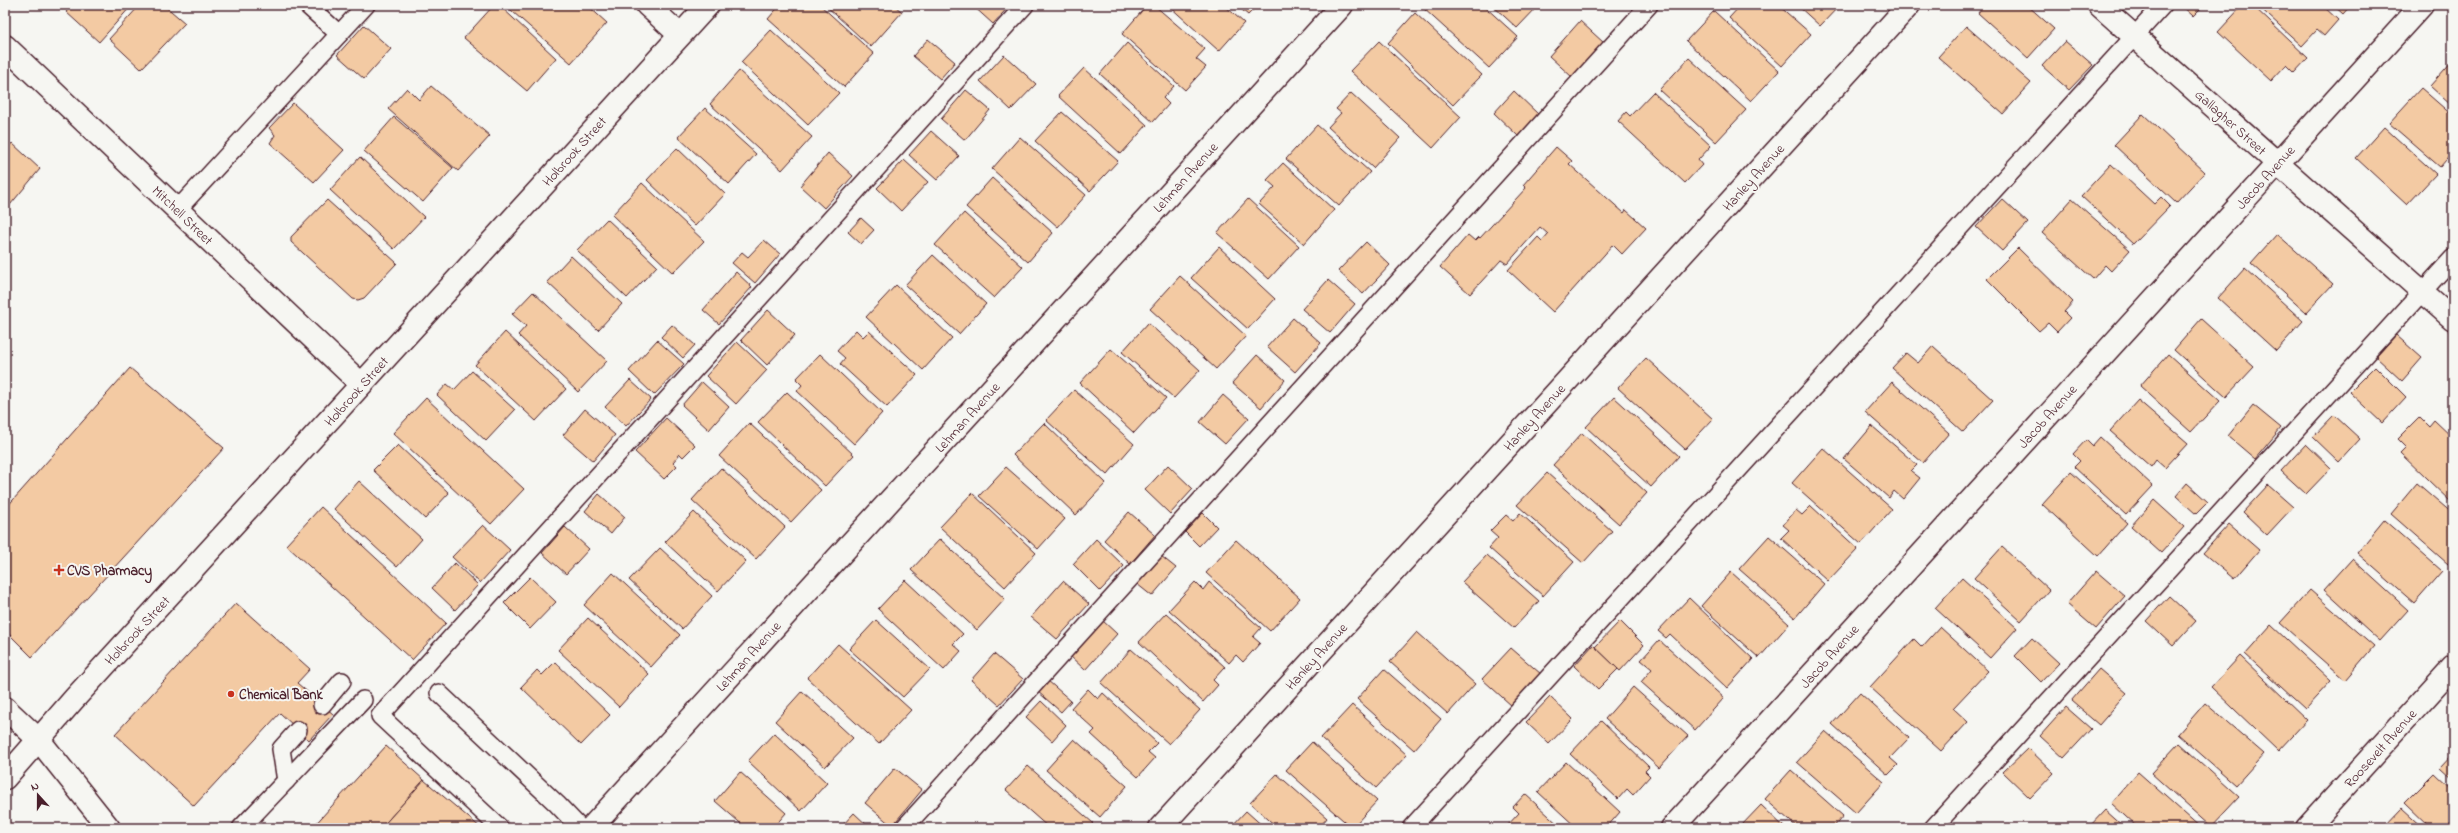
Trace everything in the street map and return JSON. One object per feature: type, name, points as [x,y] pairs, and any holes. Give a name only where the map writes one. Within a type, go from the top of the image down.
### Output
[{"type":"street","points":[[648,5],[680,35]]},
{"type":"street","name":"Holbrook Street","points":[[5,778],[79,693],[708,5]]},
{"type":"street","name":"Lehman Avenue","points":[[591,828],[1342,5]]},
{"type":"street","name":"Hanley Avenue","points":[[1160,828],[1909,5]]},
{"type":"street","name":"Gallagher Street","points":[[2098,5],[2453,319]]},
{"type":"street","name":"Jacob Avenue","points":[[1672,828],[2422,5]]},
{"type":"street","name":"Mitchell Street","points":[[5,46],[361,384]]},
{"type":"street","name":"Roosevelt Avenue","points":[[2307,828],[2453,667]]},
{"type":"street","points":[[5,708],[39,740],[109,828]]},
{"type":"lane","points":[[307,5],[339,34]]},
{"type":"lane","points":[[177,210],[366,5]]},
{"type":"lane","points":[[500,828],[380,716],[1025,5]]},
{"type":"lane","points":[[904,828],[1650,5]]},
{"type":"lane","points":[[1411,828],[2162,5]]},
{"type":"lane","points":[[1933,828],[2453,258]]},
{"type":"lane","points":[[322,704],[342,682]]},
{"type":"lane","points":[[439,692],[557,804],[580,828]]},
{"type":"lane","points":[[241,828],[363,700]]},
{"type":"lane","points":[[286,781],[281,749],[298,730]]},
{"type":"building","points":[[72,5],[132,5],[99,42],[66,12]]},
{"type":"building","points":[[140,5],[164,5],[185,23],[141,69],[109,39]]},
{"type":"building","points":[[494,5],[499,5],[556,58],[527,91],[464,38]]},
{"type":"building","points":[[505,5],[587,5],[607,23],[571,63]]},
{"type":"building","points":[[780,5],[820,5],[874,54],[844,87],[768,19]]},
{"type":"building","points":[[825,5],[894,5],[902,12],[871,47]]},
{"type":"building","points":[[972,5],[1010,5],[993,24]]},
{"type":"building","points":[[1147,5],[1154,5],[1205,49],[1196,59],[1206,67],[1185,90],[1122,34]]},
{"type":"building","points":[[1168,5],[1224,5],[1244,23],[1219,51]]},
{"type":"building","points":[[1236,5],[1258,5],[1248,15]]},
{"type":"building","points":[[1425,5],[1483,5],[1518,37],[1489,68],[1423,8]]},
{"type":"building","points":[[1492,5],[1539,5],[1517,28]]},
{"type":"building","points":[[1741,5],[1778,5],[1811,34],[1782,66],[1729,18]]},
{"type":"building","points":[[1797,5],[1840,5],[1820,26]]},
{"type":"building","points":[[1984,5],[2027,5],[2054,29],[2028,58],[1978,13]]},
{"type":"building","points":[[2181,5],[2204,5],[2193,16]]},
{"type":"building","points":[[2243,5],[2252,5],[2308,58],[2294,73],[2286,65],[2271,81],[2218,32]]},
{"type":"building","points":[[2257,5],[2322,5],[2338,20],[2324,36],[2317,30],[2302,46]]},
{"type":"building","points":[[2333,5],[2351,5],[2343,14]]},
{"type":"building","points":[[1714,11],[1779,71],[1751,101],[1686,41]]},
{"type":"building","points":[[1415,13],[1482,75],[1453,105],[1388,43]]},
{"type":"building","points":[[1580,21],[1604,43],[1572,77],[1549,56]]},
{"type":"building","points":[[364,25],[391,49],[364,79],[337,55]]},
{"type":"building","points":[[1966,26],[2031,83],[2003,114],[1938,57]]},
{"type":"building","points":[[771,30],[839,93],[808,125],[741,62]]},
{"type":"building","points":[[928,39],[955,62],[940,79],[913,56]]},
{"type":"building","points":[[1379,41],[1461,117],[1433,148],[1350,71]]},
{"type":"building","points":[[2065,41],[2093,65],[2069,90],[2042,66]]},
{"type":"building","points":[[1127,43],[1174,86],[1163,98],[1169,104],[1153,122],[1100,74]]},
{"type":"building","points":[[1004,55],[1036,84],[1011,110],[980,81]]},
{"type":"building","points":[[1689,58],[1746,110],[1716,142],[1659,90]]},
{"type":"building","points":[[2453,60],[2453,107],[2430,86]]},
{"type":"building","points":[[1084,68],[1147,125],[1121,154],[1058,96]]},
{"type":"building","points":[[739,71],[812,137],[782,170],[710,104]]},
{"type":"building","points":[[431,86],[490,136],[458,171],[388,109],[407,88],[419,100]]},
{"type":"building","points":[[2421,88],[2453,116],[2453,152],[2440,167],[2389,123]]},
{"type":"building","points":[[966,90],[990,110],[965,140],[941,119]]},
{"type":"building","points":[[1514,91],[1539,115],[1518,136],[1494,113]]},
{"type":"building","points":[[1653,92],[1711,146],[1698,160],[1702,165],[1685,183],[1618,121],[1626,112],[1630,116]]},
{"type":"building","points":[[1351,93],[1400,138],[1373,168],[1328,127],[1341,113],[1336,109]]},
{"type":"building","points":[[293,103],[344,150],[314,182],[270,143],[275,135],[269,128]]},
{"type":"building","points":[[705,108],[756,154],[729,184],[678,137]]},
{"type":"building","points":[[1062,112],[1118,161],[1090,191],[1035,141]]},
{"type":"building","points":[[2143,114],[2205,172],[2176,203],[2114,145]]},
{"type":"building","points":[[394,117],[453,168],[423,202],[364,151]]},
{"type":"building","points":[[1317,125],[1370,172],[1339,206],[1286,159]]},
{"type":"building","points":[[2384,127],[2436,174],[2407,205],[2356,158]]},
{"type":"building","points":[[931,131],[959,156],[937,180],[909,155]]},
{"type":"building","points":[[1020,137],[1086,195],[1058,227],[992,169]]},
{"type":"building","points":[[12,143],[40,169],[5,211],[5,151]]},
{"type":"building","points":[[1556,147],[1572,161],[1569,164],[1624,213],[1626,210],[1646,228],[1622,254],[1613,245],[1553,312],[1508,270],[1538,237],[1542,241],[1548,234],[1540,227],[1507,264],[1501,260],[1470,294],[1440,267],[1468,235],[1475,241],[1479,237],[1480,238],[1526,188],[1523,185]]},
{"type":"building","points":[[677,148],[725,194],[695,226],[647,180]]},
{"type":"building","points":[[828,153],[853,176],[824,208],[800,186]]},
{"type":"building","points":[[360,157],[424,217],[394,249],[330,190]]},
{"type":"building","points":[[904,160],[928,182],[901,211],[877,188]]},
{"type":"building","points":[[1283,163],[1334,210],[1304,244],[1259,204],[1275,187],[1267,180]]},
{"type":"building","points":[[2111,164],[2154,204],[2161,197],[2170,206],[2133,244],[2081,196]]},
{"type":"building","points":[[992,178],[1053,233],[1028,262],[966,207]]},
{"type":"building","points":[[642,183],[704,241],[673,273],[612,215]]},
{"type":"building","points":[[1248,199],[1299,246],[1269,279],[1217,233]]},
{"type":"building","points":[[2002,199],[2028,223],[2002,251],[1976,227]]},
{"type":"building","points":[[2072,199],[2130,250],[2111,271],[2105,265],[2093,279],[2042,233]]},
{"type":"building","points":[[327,200],[397,263],[364,298],[358,300],[353,299],[291,242],[291,237]]},
{"type":"building","points":[[964,213],[1023,267],[994,298],[935,245]]},
{"type":"building","points":[[861,218],[874,230],[861,244],[848,232]]},
{"type":"building","points":[[607,219],[657,266],[627,298],[577,250]]},
{"type":"building","points":[[2277,234],[2333,284],[2306,313],[2251,263]]},
{"type":"building","points":[[764,240],[780,254],[755,283],[732,263],[742,252],[748,257]]},
{"type":"building","points":[[1366,242],[1390,265],[1363,294],[1338,271]]},
{"type":"building","points":[[1219,247],[1275,299],[1248,329],[1191,278]]},
{"type":"building","points":[[2018,248],[2073,302],[2064,312],[2070,318],[2057,332],[2048,323],[2039,331],[1987,279]]},
{"type":"building","points":[[933,255],[986,304],[959,334],[905,285]]},
{"type":"building","points":[[571,256],[622,304],[598,330],[547,282]]},
{"type":"building","points":[[2245,268],[2303,321],[2276,351],[2218,298]]},
{"type":"building","points":[[736,272],[752,287],[719,324],[703,310]]},
{"type":"building","points":[[1180,276],[1246,336],[1216,369],[1150,309]]},
{"type":"building","points":[[1328,280],[1355,304],[1330,333],[1302,309]]},
{"type":"building","points":[[896,285],[952,338],[923,370],[866,317]]},
{"type":"building","points":[[533,292],[607,361],[578,392],[518,335],[526,326],[512,314]]},
{"type":"building","points":[[768,310],[795,335],[767,365],[741,340]]},
{"type":"building","points":[[1293,318],[1321,343],[1295,372],[1267,347]]},
{"type":"building","points":[[2201,319],[2254,367],[2226,397],[2174,350]]},
{"type":"building","points":[[1148,323],[1200,370],[1174,398],[1122,352]]},
{"type":"building","points":[[672,325],[695,345],[683,358],[661,337]]},
{"type":"building","points":[[856,330],[863,337],[869,331],[917,375],[887,407],[840,364],[845,358],[837,351]]},
{"type":"building","points":[[505,332],[566,389],[536,421],[475,365]]},
{"type":"building","points":[[2396,335],[2422,358],[2402,381],[2376,357]]},
{"type":"building","points":[[657,340],[684,364],[654,395],[629,371]]},
{"type":"building","points":[[737,342],[767,370],[736,404],[706,376]]},
{"type":"building","points":[[1933,346],[1993,400],[1963,432],[1892,368],[1906,353],[1918,363]]},
{"type":"building","points":[[1111,349],[1166,398],[1134,433],[1080,383]]},
{"type":"building","points":[[820,354],[882,413],[854,444],[797,391],[802,385],[796,379]]},
{"type":"building","points":[[2168,354],[2220,401],[2191,432],[2140,386]]},
{"type":"building","points":[[1257,355],[1285,380],[1261,408],[1232,383]]},
{"type":"building","points":[[1646,358],[1713,419],[1685,449],[1618,388]]},
{"type":"building","points":[[2375,366],[2406,397],[2382,423],[2349,392]]},
{"type":"building","name":"CVS Pharmacy","points":[[130,368],[224,448],[32,657],[5,630],[5,509]]},
{"type":"building","points":[[472,371],[515,410],[486,441],[437,395],[447,384],[454,390]]},
{"type":"building","points":[[630,380],[651,399],[626,426],[605,407]]},
{"type":"building","points":[[702,382],[729,407],[709,430],[682,405]]},
{"type":"building","points":[[1892,382],[1949,433],[1923,463],[1865,412]]},
{"type":"building","points":[[1074,390],[1134,444],[1107,475],[1046,420]]},
{"type":"building","points":[[787,392],[854,455],[825,486],[758,422]]},
{"type":"building","points":[[1223,395],[1249,418],[1225,444],[1200,422]]},
{"type":"building","points":[[1614,397],[1679,456],[1651,487],[1586,427]]},
{"type":"building","points":[[426,398],[524,489],[491,524],[393,433]]},
{"type":"building","points":[[2138,400],[2188,443],[2165,468],[2156,460],[2151,467],[2110,431]]},
{"type":"building","points":[[2253,405],[2281,428],[2255,459],[2228,436]]},
{"type":"building","points":[[585,409],[615,435],[593,461],[563,435]]},
{"type":"building","points":[[2334,415],[2360,439],[2339,462],[2313,437]]},
{"type":"building","points":[[2420,417],[2429,426],[2434,420],[2453,438],[2453,504],[2400,453],[2406,447],[2398,439]]},
{"type":"building","points":[[666,418],[695,445],[683,457],[680,454],[673,462],[677,466],[664,479],[635,452]]},
{"type":"building","points":[[749,423],[821,490],[791,522],[719,456]]},
{"type":"building","points":[[1044,423],[1106,483],[1076,515],[1013,455]]},
{"type":"building","points":[[1872,426],[1917,465],[1911,471],[1920,478],[1903,499],[1894,491],[1889,498],[1844,459]]},
{"type":"building","points":[[1582,433],[1647,493],[1619,524],[1553,465]]},
{"type":"building","points":[[2100,437],[2153,486],[2126,515],[2074,467],[2080,461],[2073,454],[2086,440],[2092,446]]},
{"type":"building","points":[[2306,444],[2331,468],[2306,494],[2281,471]]},
{"type":"building","points":[[398,445],[449,493],[425,519],[373,470]]},
{"type":"building","points":[[1823,448],[1892,509],[1861,544],[1792,483]]},
{"type":"building","points":[[1168,465],[1193,489],[1170,514],[1145,490]]},
{"type":"building","points":[[1006,467],[1065,519],[1038,549],[979,496]]},
{"type":"building","points":[[721,468],[785,527],[756,559],[692,500]]},
{"type":"building","points":[[2071,472],[2127,523],[2098,556],[2042,504]]},
{"type":"building","points":[[1547,473],[1612,531],[1583,563],[1517,505]]},
{"type":"building","points":[[359,481],[422,539],[397,567],[334,509]]},
{"type":"building","points":[[2187,483],[2208,502],[2196,514],[2176,496]]},
{"type":"building","points":[[2417,483],[2453,514],[2453,558],[2448,564],[2391,514]]},
{"type":"building","points":[[2268,485],[2293,507],[2267,535],[2243,512]]},
{"type":"building","points":[[972,493],[1036,553],[1005,587],[940,527]]},
{"type":"building","points":[[599,494],[625,517],[611,534],[585,511]]},
{"type":"building","points":[[2154,500],[2184,527],[2161,553],[2131,526]]},
{"type":"building","points":[[1811,506],[1858,549],[1828,581],[1781,538],[1789,530],[1783,525],[1796,510],[1802,515]]},
{"type":"building","points":[[321,507],[446,623],[412,660],[286,545]]},
{"type":"building","points":[[694,512],[746,561],[718,591],[665,542]]},
{"type":"building","points":[[1129,512],[1155,535],[1130,564],[1104,540]]},
{"type":"building","points":[[1203,513],[1217,527],[1199,546],[1185,532]]},
{"type":"building","points":[[1520,513],[1574,562],[1543,596],[1489,548],[1498,538],[1490,531],[1506,515],[1513,521]]},
{"type":"building","points":[[2384,520],[2442,571],[2414,603],[2357,553]]},
{"type":"building","points":[[2229,524],[2259,550],[2234,579],[2203,553]]},
{"type":"building","points":[[483,525],[510,550],[480,583],[452,557]]},
{"type":"building","points":[[565,527],[589,549],[566,574],[542,553]]},
{"type":"building","points":[[1769,536],[1824,584],[1795,618],[1739,569]]},
{"type":"building","points":[[940,539],[1005,599],[977,630],[911,570]]},
{"type":"building","points":[[1096,539],[1124,566],[1100,591],[1073,564]]},
{"type":"building","points":[[1236,540],[1300,598],[1270,631],[1206,573]]},
{"type":"building","points":[[2002,547],[2049,590],[2021,621],[1974,578]]},
{"type":"building","points":[[660,548],[712,596],[682,629],[629,580]]},
{"type":"building","points":[[1487,555],[1539,601],[1514,628],[1462,582]]},
{"type":"building","points":[[1161,556],[1176,568],[1152,596],[1137,584]]},
{"type":"building","points":[[2352,559],[2408,610],[2380,641],[2324,590]]},
{"type":"building","points":[[455,563],[478,585],[455,610],[432,588]]},
{"type":"building","points":[[2096,571],[2125,596],[2096,629],[2067,604]]},
{"type":"building","points":[[1731,572],[1789,624],[1759,658],[1701,606]]},
{"type":"building","points":[[613,573],[680,635],[651,667],[584,605]]},
{"type":"building","points":[[530,577],[556,602],[530,629],[504,603]]},
{"type":"building","points":[[1962,578],[2017,628],[1990,658],[1935,608]]},
{"type":"building","points":[[905,580],[963,634],[953,644],[961,651],[944,670],[878,609]]},
{"type":"building","points":[[1063,581],[1089,604],[1057,639],[1031,617]]},
{"type":"building","points":[[1195,582],[1203,590],[1209,582],[1261,628],[1253,637],[1260,643],[1243,662],[1236,655],[1229,663],[1169,610]]},
{"type":"building","points":[[2310,590],[2374,646],[2345,680],[2280,623]]},
{"type":"building","points":[[2169,596],[2196,621],[2173,646],[2146,621]]},
{"type":"building","points":[[1689,598],[1753,659],[1727,688],[1670,634],[1666,638],[1658,631]]},
{"type":"building","name":"Chemical Bank","points":[[236,603],[310,669],[297,683],[333,714],[309,740],[280,713],[194,806],[115,734]]},
{"type":"building","points":[[1166,613],[1225,667],[1213,680],[1218,685],[1203,702],[1139,642]]},
{"type":"building","points":[[588,618],[649,674],[619,707],[558,650]]},
{"type":"building","points":[[876,620],[930,669],[903,697],[849,649]]},
{"type":"building","points":[[1102,620],[1117,634],[1085,670],[1069,655]]},
{"type":"building","points":[[1620,621],[1644,645],[1620,671],[1595,647]]},
{"type":"building","points":[[2271,625],[2331,681],[2305,709],[2245,654]]},
{"type":"building","points":[[1940,627],[1988,671],[1953,708],[1968,722],[1941,751],[1870,687],[1914,639],[1922,647]]},
{"type":"building","points":[[1417,632],[1475,684],[1448,714],[1390,662]]},
{"type":"building","points":[[2032,638],[2059,663],[2041,682],[2015,656]]},
{"type":"building","points":[[1659,640],[1724,698],[1695,730],[1641,682],[1652,669],[1641,660]]},
{"type":"building","points":[[838,644],[911,710],[879,744],[807,678]]},
{"type":"building","points":[[1593,645],[1618,669],[1598,689],[1574,666]]},
{"type":"building","points":[[1511,648],[1541,674],[1512,706],[1482,679]]},
{"type":"building","points":[[1131,649],[1200,710],[1169,744],[1101,683]]},
{"type":"building","points":[[994,654],[1023,679],[999,705],[971,680]]},
{"type":"building","points":[[2240,656],[2307,720],[2278,751],[2211,687]]},
{"type":"building","points":[[555,662],[610,715],[581,745],[521,687],[537,670],[542,675]]},
{"type":"building","points":[[1384,669],[1441,719],[1414,750],[1357,699]]},
{"type":"building","points":[[2099,669],[2127,693],[2099,725],[2071,701]]},
{"type":"building","points":[[1047,680],[1071,701],[1061,712],[1037,691]]},
{"type":"building","points":[[1633,687],[1688,736],[1659,768],[1605,719]]},
{"type":"building","points":[[1088,689],[1098,699],[1103,693],[1157,743],[1148,752],[1155,758],[1138,777],[1091,734],[1095,730],[1071,708]]},
{"type":"building","points":[[802,691],[853,738],[825,767],[775,721]]},
{"type":"building","points":[[1860,693],[1909,738],[1890,758],[1898,765],[1888,775],[1832,724]]},
{"type":"building","points":[[1550,697],[1573,719],[1549,744],[1526,722]]},
{"type":"building","points":[[1041,701],[1066,725],[1052,741],[1026,717]]},
{"type":"building","points":[[2205,703],[2264,754],[2236,785],[2178,734]]},
{"type":"building","points":[[1352,705],[1407,755],[1376,788],[1321,738]]},
{"type":"building","points":[[2066,707],[2091,729],[2064,758],[2040,736]]},
{"type":"building","points":[[1601,721],[1649,767],[1645,771],[1650,776],[1633,795],[1627,789],[1618,799],[1570,754]]},
{"type":"building","points":[[1825,731],[1884,782],[1856,813],[1797,762]]},
{"type":"building","points":[[774,733],[827,783],[801,811],[748,761]]},
{"type":"building","points":[[1074,739],[1127,786],[1100,817],[1046,770]]},
{"type":"building","points":[[1312,742],[1377,801],[1352,828],[1286,770]]},
{"type":"building","points":[[2179,743],[2239,797],[2211,827],[2151,773]]},
{"type":"building","points":[[386,746],[424,780],[381,828],[312,828]]},
{"type":"building","points":[[2028,748],[2054,773],[2030,798],[2003,772]]},
{"type":"building","points":[[2453,753],[2453,779],[2440,767]]},
{"type":"building","points":[[1566,762],[1620,812],[1606,828],[1577,828],[1538,792]]},
{"type":"building","points":[[1028,766],[1093,823],[1088,828],[1049,828],[1006,790]]},
{"type":"building","points":[[895,768],[922,790],[892,826],[865,803]]},
{"type":"building","points":[[1791,770],[1843,816],[1833,828],[1798,828],[1765,799]]},
{"type":"building","points":[[740,772],[786,813],[773,828],[746,828],[715,801]]},
{"type":"building","points":[[2138,772],[2201,828],[2138,828],[2111,803]]},
{"type":"building","points":[[2435,773],[2453,790],[2453,828],[2431,828],[2405,803]]},
{"type":"building","points":[[1277,774],[1327,818],[1319,828],[1278,828],[1250,803]]},
{"type":"building","points":[[424,780],[481,828],[381,828]]},
{"type":"building","points":[[1525,794],[1562,828],[1505,828],[1519,813],[1513,807]]},
{"type":"building","points":[[1761,805],[1785,828],[1739,828]]},
{"type":"building","points":[[2402,809],[2423,828],[2384,828]]},
{"type":"building","points":[[2105,810],[2125,828],[2088,828]]},
{"type":"building","points":[[1246,811],[1265,828],[1230,828]]},
{"type":"building","points":[[854,813],[870,828],[840,828]]},
{"type":"place","name":"CVS Pharmacy","points":[[59,570]]},
{"type":"place","name":"Chemical Bank","points":[[231,694]]}]
